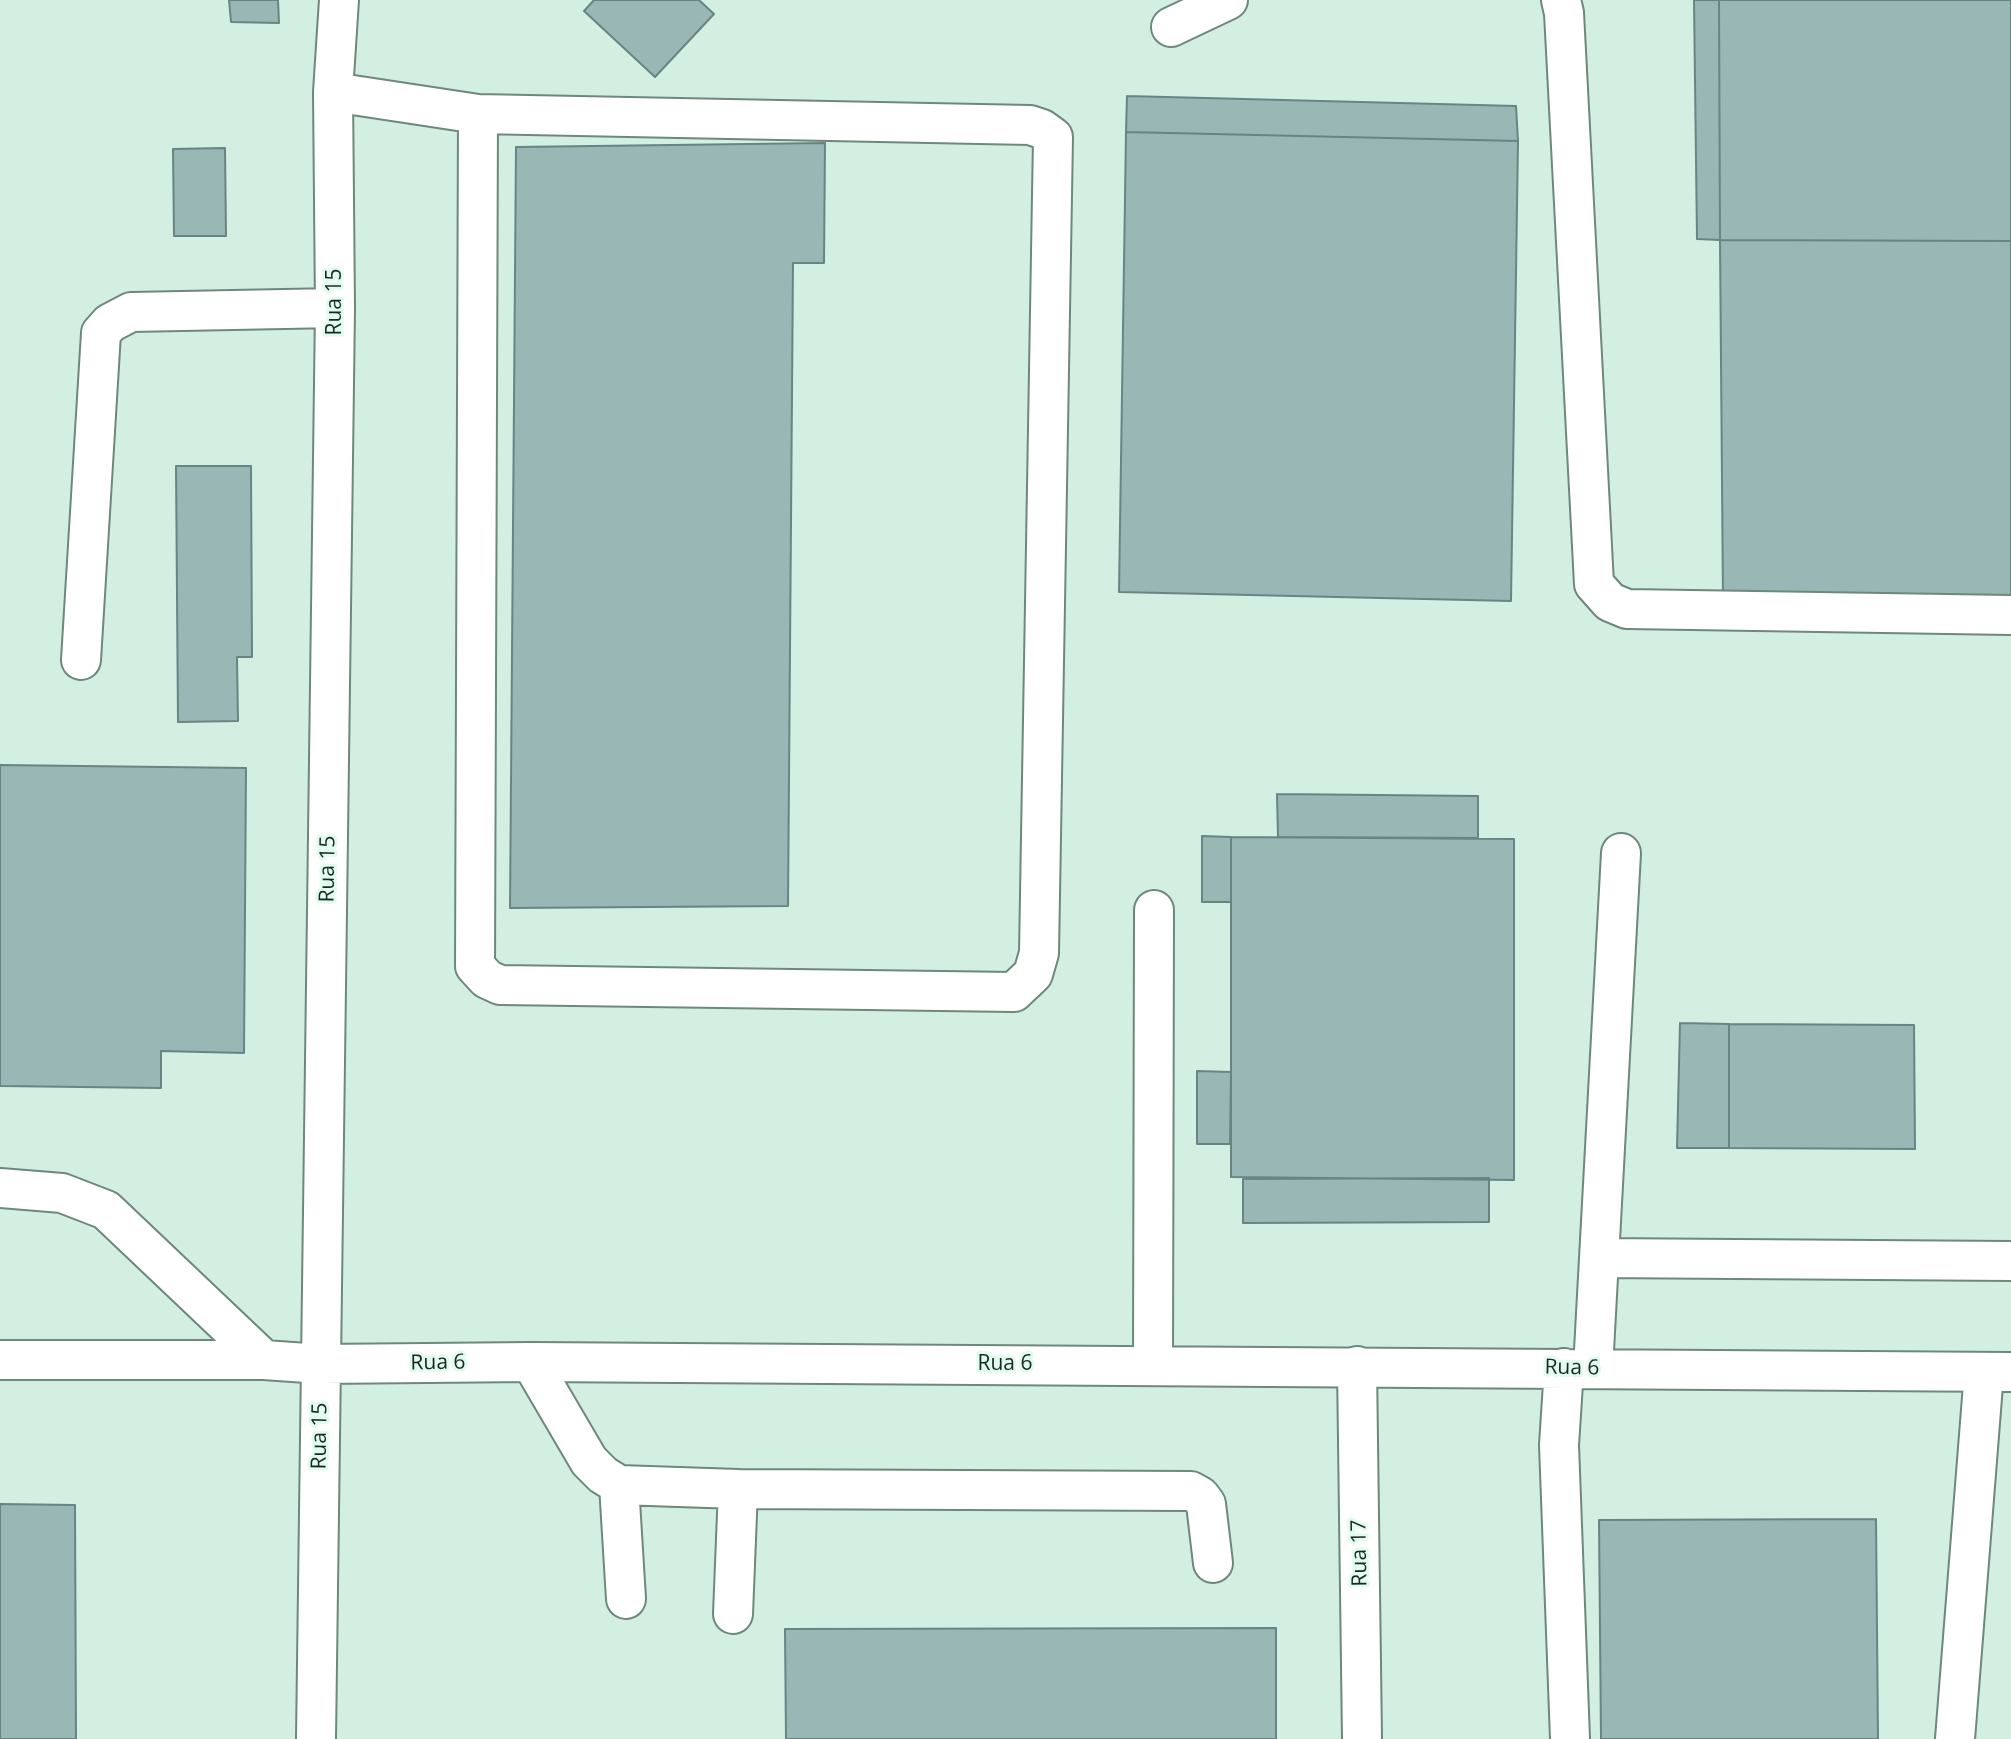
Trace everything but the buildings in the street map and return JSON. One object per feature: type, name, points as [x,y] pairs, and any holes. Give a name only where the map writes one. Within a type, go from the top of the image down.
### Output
[{"type":"street","name":"Rua 15","points":[[316,1739],[335,308],[333,92],[339,0]]},
{"type":"street","points":[[1171,27],[1228,0]]},
{"type":"street","points":[[1562,0],[1594,584],[1610,602],[1627,609],[2011,615]]},
{"type":"street","points":[[333,92],[478,114],[1030,125],[1053,137],[1039,953],[1032,975],[1014,992],[500,985],[487,979],[475,966],[478,114]]},
{"type":"street","points":[[82,660],[101,334],[110,323],[131,312],[335,308]]},
{"type":"street","points":[[1570,1739],[1559,1445],[1600,1258],[1620,853]]},
{"type":"street","points":[[1153,1365],[1154,910]]},
{"type":"street","points":[[0,1188],[62,1193],[106,1210],[264,1360]]},
{"type":"street","points":[[1600,1258],[2011,1261]]},
{"type":"street","name":"Rua 6","points":[[0,1360],[264,1360],[321,1364],[531,1362],[1357,1366],[1997,1372]]},
{"type":"street","points":[[531,1362],[589,1461],[603,1475],[620,1485],[738,1489],[1191,1490],[1206,1504],[1213,1563]]},
{"type":"street","name":"Rua 17","points":[[1357,1366],[1362,1739]]},
{"type":"street","points":[[1955,1739],[1997,1372]]},
{"type":"street","points":[[620,1485],[626,1599]]},
{"type":"street","points":[[733,1614],[738,1489]]}]
